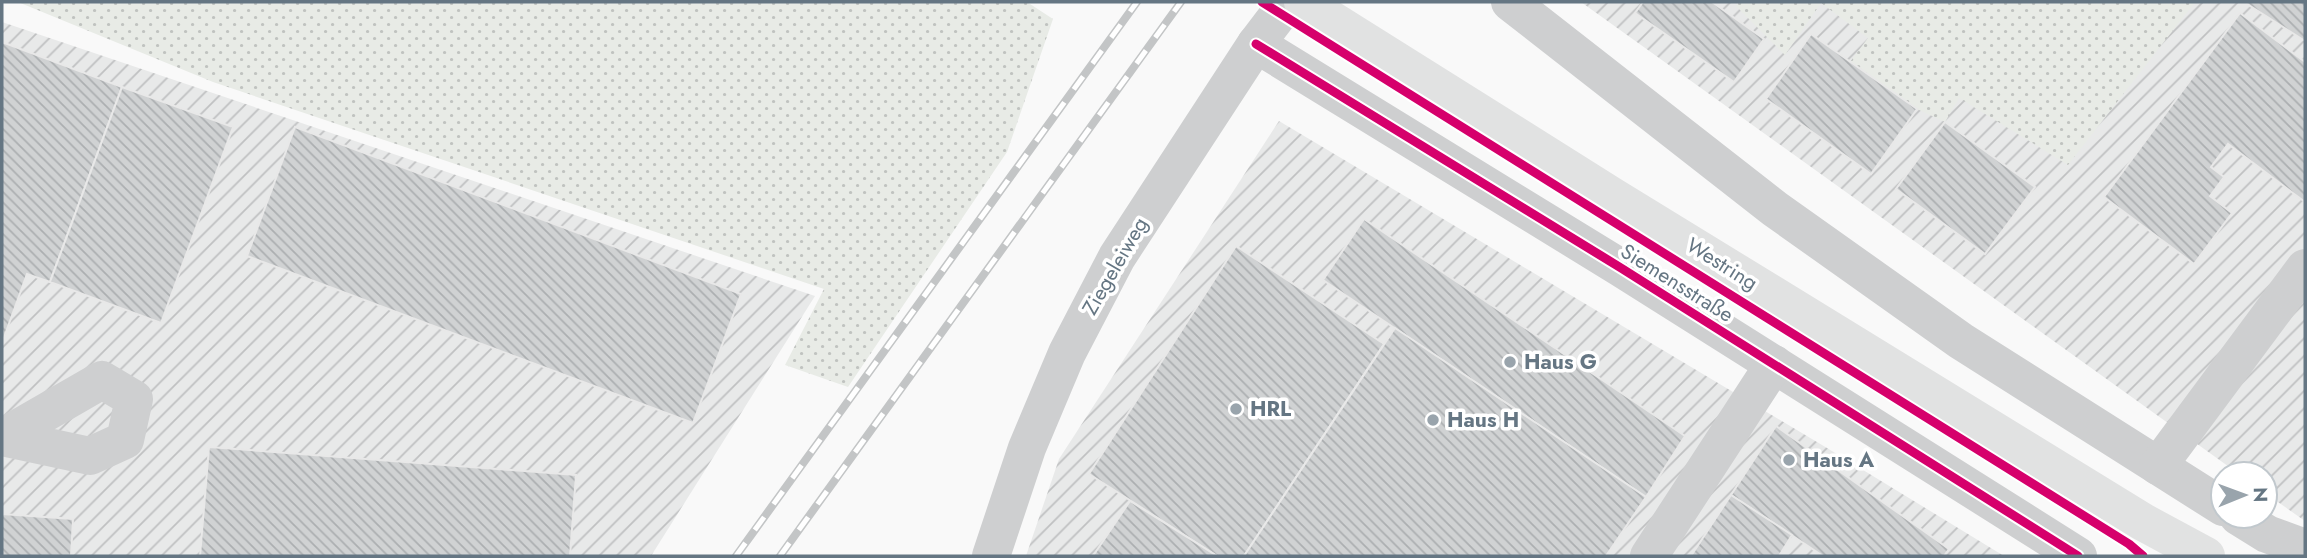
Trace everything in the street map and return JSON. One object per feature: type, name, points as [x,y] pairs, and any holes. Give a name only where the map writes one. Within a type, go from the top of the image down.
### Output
[{"type":"main road","name":"Westring","points":[[1303,2],[1612,196],[2143,522],[2206,556]]},
{"type":"main road","name":"Westring","points":[[2143,522],[2184,556]]},
{"type":"street","name":"Ziegeleiweg","points":[[991,556],[1027,448],[1067,353],[1117,257],[1256,44],[1288,2]]},
{"type":"street","points":[[1510,2],[1775,209],[1961,341],[2209,498]]},
{"type":"street","name":"Siemensstraße","points":[[1256,44],[1774,364],[2053,550]]},
{"type":"street","points":[[2158,466],[2305,268]]},
{"type":"street","points":[[1648,556],[1774,364]]},
{"type":"street","points":[[2264,530],[2305,548]]},
{"type":"shaded area","points":[[18,2],[1027,2],[1053,19],[1007,152],[848,387],[785,365],[824,289],[213,82]]},
{"type":"shaded area","points":[[1581,2],[2305,2],[2305,521],[2279,503],[2279,460],[2219,460]]},
{"type":"shaded area","points":[[1739,2],[2195,2],[2068,165],[1959,98],[1945,122],[1917,109],[1850,62],[1868,38],[1821,3],[1785,55],[1736,6]]},
{"type":"shaded area","points":[[2,22],[815,296],[651,556],[2,556]]},
{"type":"shaded area","points":[[1279,121],[2004,556],[1026,556],[1059,459]]},
{"type":"building","points":[[1643,2],[1712,2],[1764,39],[1734,82],[1635,13]]},
{"type":"building","points":[[2244,2],[2305,2],[2305,41]]},
{"type":"building","points":[[2240,13],[2305,62],[2305,202],[2228,144],[2211,167],[2224,177],[2210,196],[2232,213],[2194,264],[2104,197]]},
{"type":"building","points":[[1811,34],[1917,109],[1871,174],[1766,99]]},
{"type":"building","points":[[2,42],[122,87],[50,282],[27,274],[2,343]]},
{"type":"building","points":[[122,87],[233,127],[161,323],[50,282]]},
{"type":"building","points":[[1945,122],[2035,187],[1985,254],[1896,189]]},
{"type":"building","points":[[295,127],[741,294],[693,423],[247,256]]},
{"type":"building","name":"Haus G","points":[[1364,219],[1685,436],[1646,497],[1323,280]]},
{"type":"building","name":"HRL","points":[[1236,246],[1384,344],[1244,556],[1217,556],[1089,474]]},
{"type":"building","name":"Haus H","points":[[1395,328],[1646,497],[1606,556],[1244,556]]},
{"type":"building","name":"Haus A","points":[[1776,426],[1949,549],[1944,556],[1823,556],[1731,495]]},
{"type":"building","points":[[209,447],[576,475],[570,556],[200,556]]},
{"type":"building","points":[[1731,495],[1792,535],[1779,556],[1691,556]]},
{"type":"building","points":[[1130,501],[1217,556],[1093,556]]},
{"type":"building","points":[[2,514],[73,519],[71,556],[2,556]]},
{"type":"railway","points":[[736,556],[1137,2]]},
{"type":"railway","points":[[780,556],[1181,2]]},
{"type":"cycle path","points":[[1262,2],[2129,544],[2143,556]]},
{"type":"cycle path","points":[[1256,44],[1621,268],[2078,556]]},
{"type":"place","name":"Haus G","points":[[1510,362]]},
{"type":"place","name":"HRL","points":[[1236,409]]},
{"type":"place","name":"Haus H","points":[[1433,420]]},
{"type":"place","name":"Haus A","points":[[1789,460]]}]
